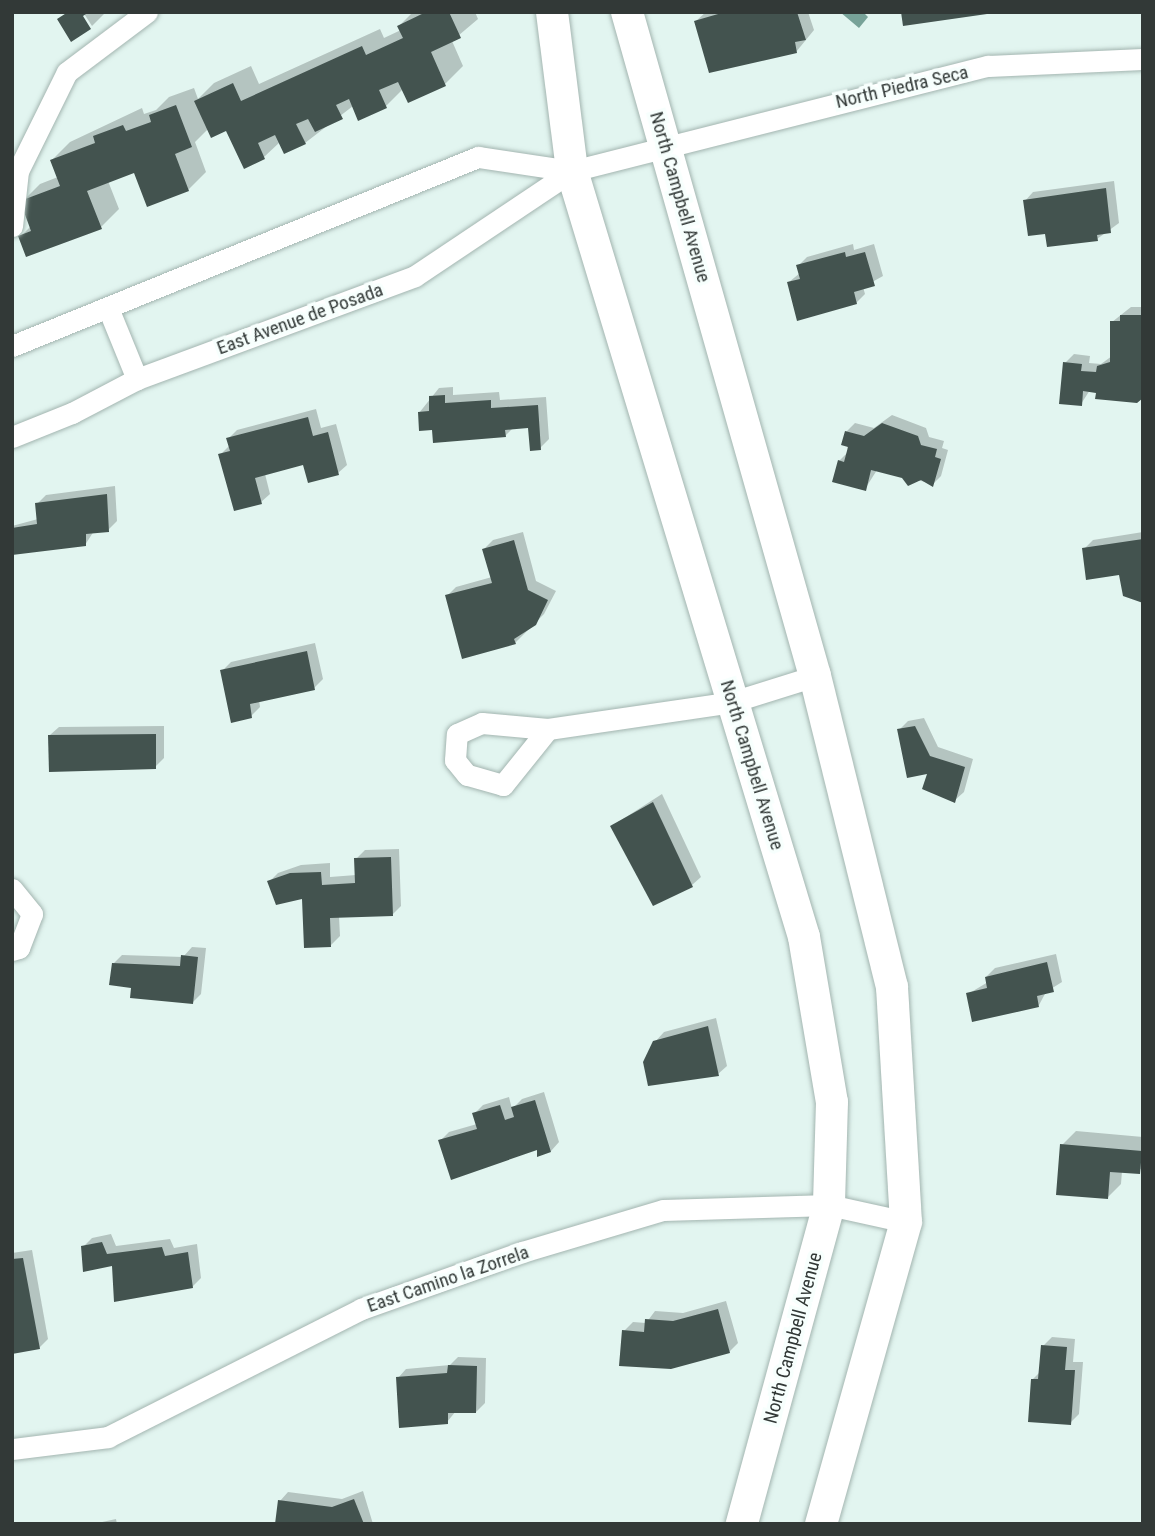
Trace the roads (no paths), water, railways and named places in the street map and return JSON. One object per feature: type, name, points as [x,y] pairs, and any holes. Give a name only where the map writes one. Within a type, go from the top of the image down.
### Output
[{"type":"main road","name":"North Campbell Avenue","points":[[552,12],[572,171],[804,937],[832,1102],[829,1205],[742,1524]]},
{"type":"main road","name":"North Campbell Avenue","points":[[627,12],[815,676],[892,987],[906,1222],[821,1524]]},
{"type":"street","points":[[12,226],[18,171],[67,72],[147,12]]},
{"type":"street","name":"North Piedra Seca","points":[[665,145],[988,66],[1143,59]]},
{"type":"street","name":"East Avenue de Posada","points":[[12,437],[72,413],[136,379],[415,276],[572,171],[665,145]]},
{"type":"street","name":"East Avenue de Posada","points":[[12,346],[478,157],[572,171]]},
{"type":"street","points":[[108,307],[136,379]]},
{"type":"street","points":[[548,729],[732,702],[815,676]]},
{"type":"street","points":[[12,889],[32,914],[19,948],[12,950]]},
{"type":"street","name":"East Camino la Zorrela","points":[[12,1449],[108,1437],[361,1309],[522,1252],[650,1214],[698,1205],[829,1205],[906,1222]]}]
